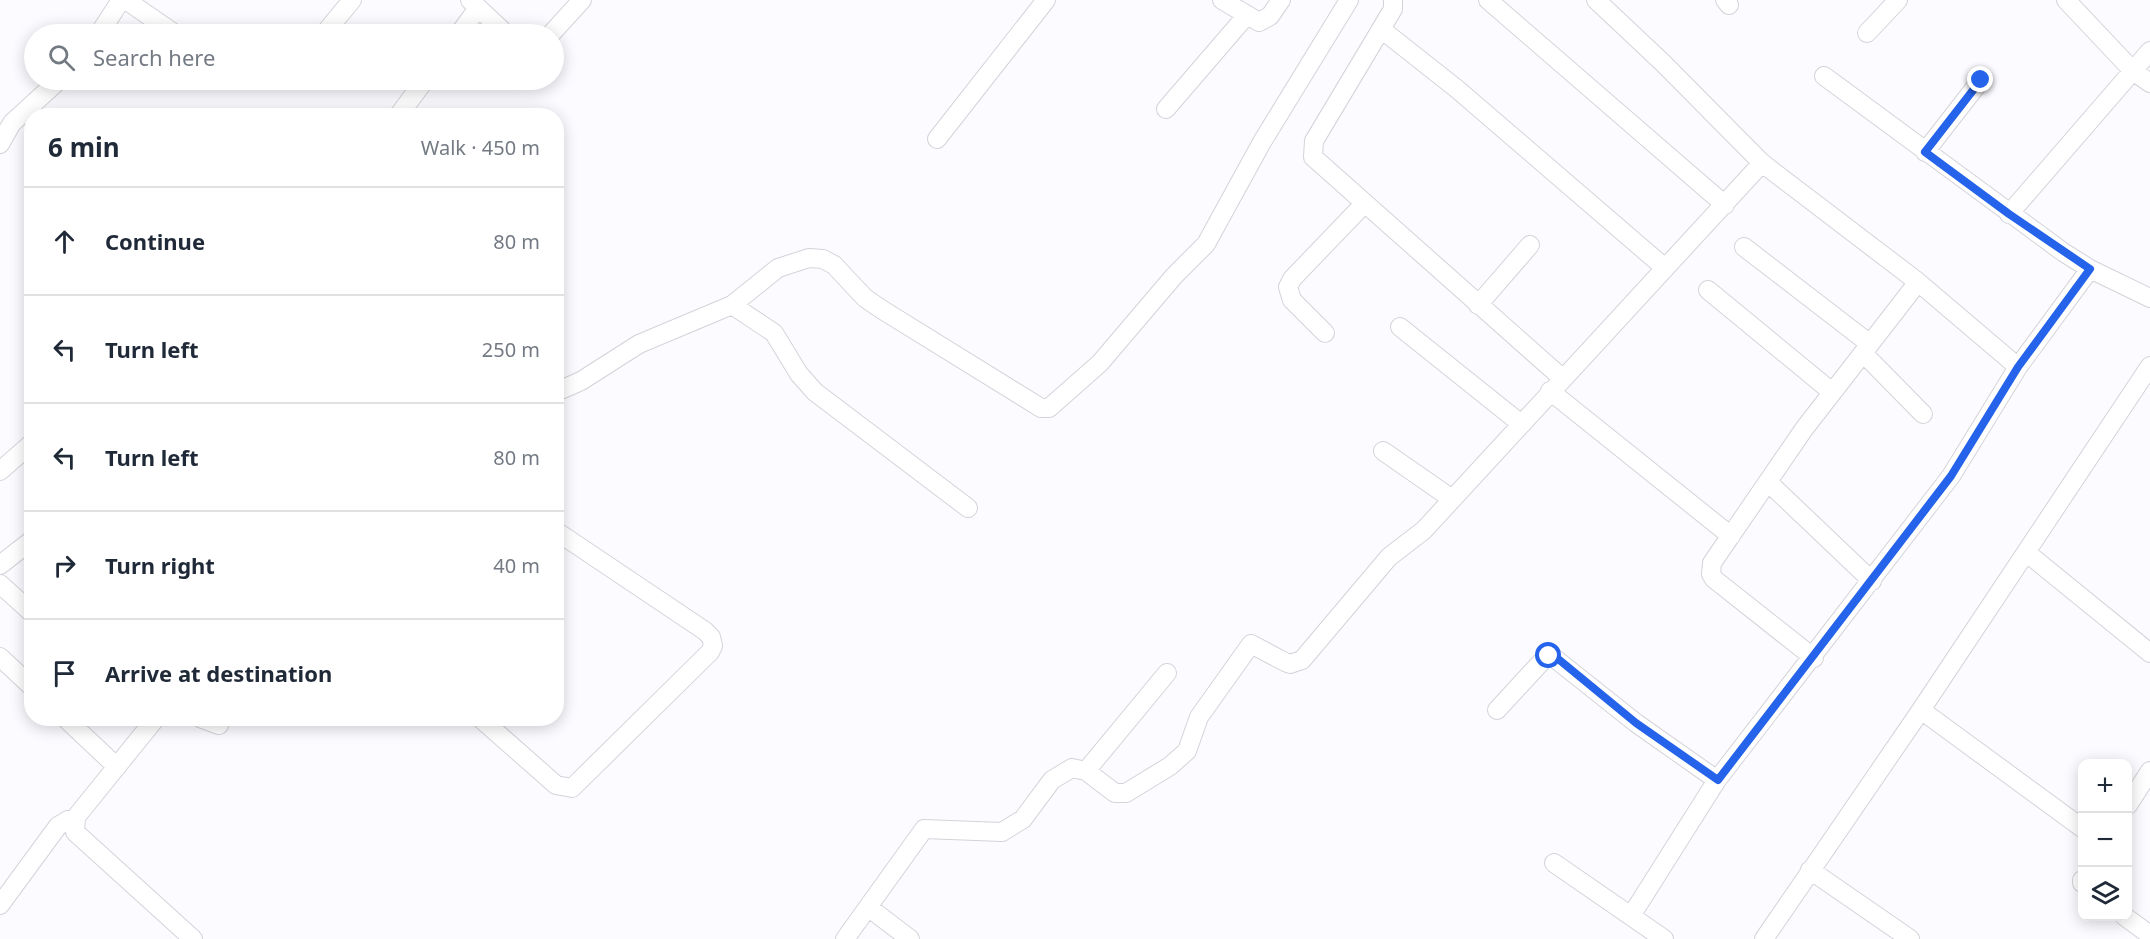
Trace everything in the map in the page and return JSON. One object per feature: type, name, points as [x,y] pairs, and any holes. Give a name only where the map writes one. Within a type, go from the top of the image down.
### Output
[{"type":"street","points":[[105,24],[121,0]]},
{"type":"street","points":[[126,0],[161,24]]},
{"type":"street","points":[[332,24],[352,0]]},
{"type":"street","points":[[560,24],[582,0]]},
{"type":"street","points":[[937,139],[1046,0]]},
{"type":"street","points":[[1222,0],[1254,21],[1265,20],[1281,0]]},
{"type":"street","points":[[564,388],[580,381],[639,344],[732,305],[778,268],[809,258],[823,259],[834,265],[865,298],[881,309],[1041,408],[1049,408],[1101,363],[1174,276],[1206,244],[1262,142],[1349,0]]},
{"type":"street","points":[[1393,0],[1393,9],[1314,141],[1312,151],[1318,164],[1478,305],[1556,384],[1731,536]]},
{"type":"street","points":[[1488,0],[1725,205]]},
{"type":"street","points":[[1596,0],[1663,63],[1762,163],[1918,282],[2018,367]]},
{"type":"street","points":[[1867,33],[1898,0]]},
{"type":"street","points":[[2066,0],[2133,71],[2150,83]]},
{"type":"street","points":[[464,24],[474,4],[495,24]]},
{"type":"street","points":[[1167,109],[1246,16]]},
{"type":"street","points":[[1381,29],[1457,89],[1665,268]]},
{"type":"street","points":[[2009,214],[2150,51]]},
{"type":"street","points":[[1824,76],[2009,214],[2090,269],[2150,298]]},
{"type":"street","points":[[1925,152],[1981,80]]},
{"type":"street","points":[[25,108],[47,90]]},
{"type":"street","points":[[404,108],[418,90]]},
{"type":"street","points":[[0,144],[17,115]]},
{"type":"street","points":[[844,939],[924,829],[1002,832],[1023,819],[1060,774],[1072,768],[1086,771],[1119,794],[1126,792],[1181,757],[1191,743],[1199,717],[1247,647],[1254,644],[1290,664],[1302,660],[1389,557],[1424,530],[1520,423],[1762,163]]},
{"type":"street","points":[[1325,333],[1293,300],[1288,287],[1292,279],[1364,204]]},
{"type":"street","points":[[1478,305],[1530,245]]},
{"type":"street","points":[[1744,247],[1866,348],[1923,414]]},
{"type":"street","points":[[1631,916],[1718,780],[1951,476],[2018,367],[2090,269]]},
{"type":"street","points":[[1814,657],[1714,579],[1711,574],[1712,563],[1832,392],[1918,282]]},
{"type":"street","points":[[1708,290],[1832,392]]},
{"type":"street","points":[[732,305],[774,333],[814,392],[968,508]]},
{"type":"street","points":[[1400,327],[1520,423]]},
{"type":"street","points":[[1764,939],[1921,710],[2150,366]]},
{"type":"street","points":[[0,471],[24,450]]},
{"type":"street","points":[[1383,451],[1452,499]]},
{"type":"street","points":[[1768,483],[1872,580]]},
{"type":"street","points":[[489,726],[556,785],[572,788],[711,652],[713,646],[711,637],[705,631],[564,536]]},
{"type":"street","points":[[2,558],[24,545]]},
{"type":"street","points":[[2026,553],[2150,653]]},
{"type":"street","points":[[0,584],[24,606]]},
{"type":"street","points":[[0,657],[24,680]]},
{"type":"street","points":[[1497,710],[1545,658],[1553,657],[1636,723],[1718,780]]},
{"type":"street","points":[[1086,771],[1167,673]]},
{"type":"street","points":[[1921,710],[2078,825]]},
{"type":"street","points":[[77,726],[117,767]]},
{"type":"street","points":[[150,726],[76,817],[75,832],[193,939]]},
{"type":"street","points":[[2132,798],[2150,771]]},
{"type":"street","points":[[0,905],[57,826],[68,820]]},
{"type":"street","points":[[1554,863],[1664,939]]},
{"type":"street","points":[[1810,870],[1910,939]]},
{"type":"street","points":[[868,907],[910,939]]},
{"type":"street","points":[[2131,921],[2150,935]]},
{"type":"route","points":[[1549,656],[1557,658],[1636,723],[1718,780],[1951,476],[2018,367],[2090,269],[2009,214],[1925,152],[1981,80]]}]
